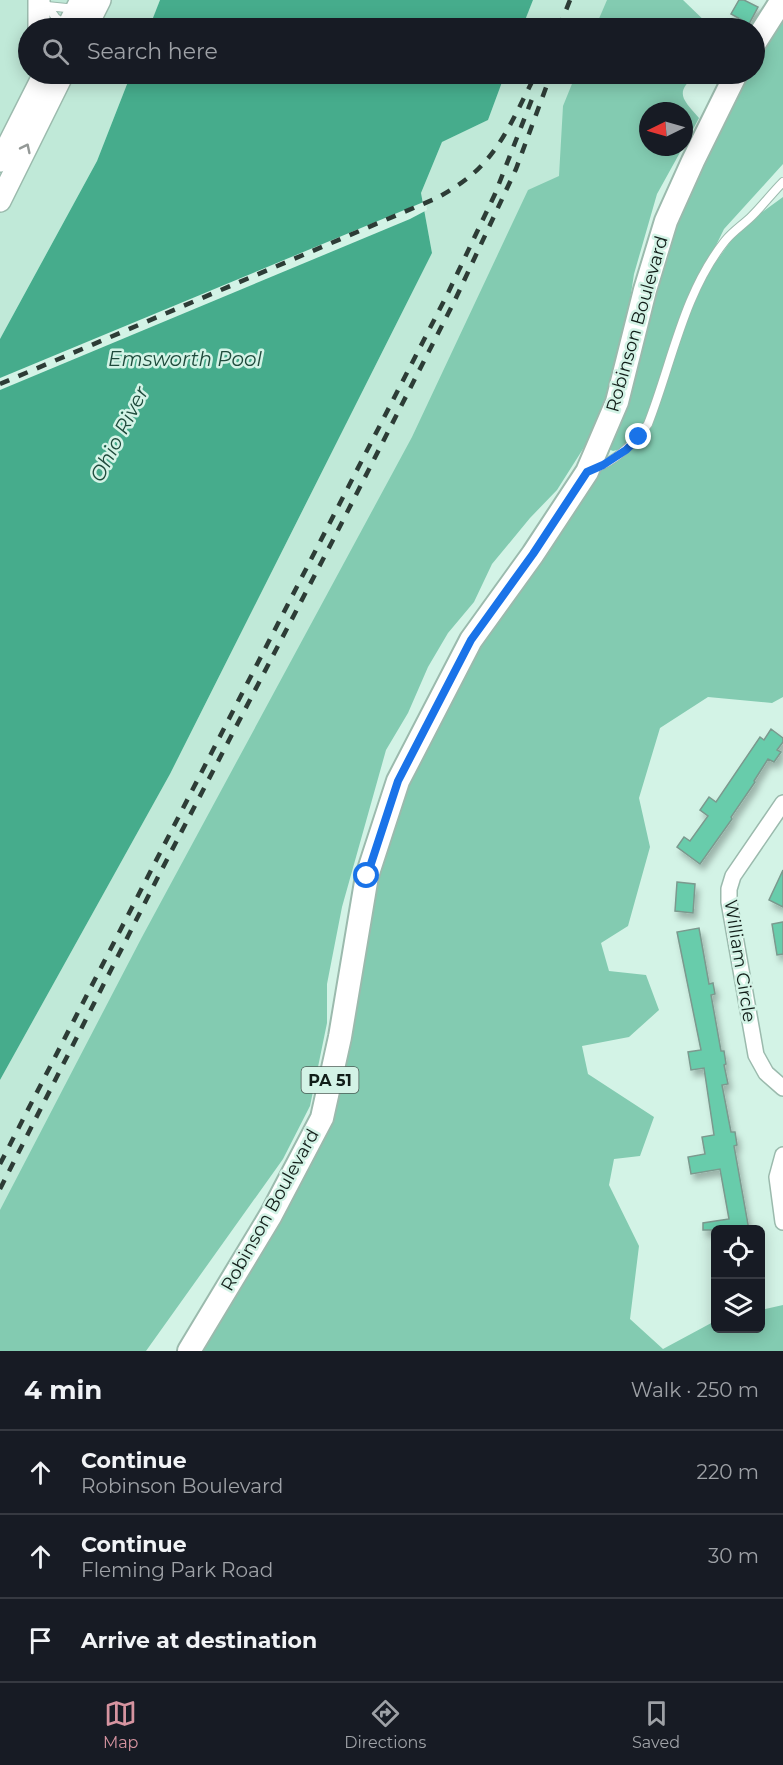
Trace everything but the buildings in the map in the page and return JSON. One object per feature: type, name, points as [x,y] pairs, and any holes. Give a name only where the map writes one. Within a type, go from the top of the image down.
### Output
[{"type":"main road","points":[[765,27],[782,0]]},
{"type":"main road","points":[[41,18],[43,2]]},
{"type":"main road","points":[[0,161],[39,84]]},
{"type":"main road","points":[[0,201],[58,84]]},
{"type":"main road","name":"Robinson Boulevard","points":[[189,1351],[271,1215],[322,1118],[340,1037],[367,876],[398,781],[471,640],[533,554],[587,472],[617,402],[645,290],[666,220],[731,84]]},
{"type":"street","name":"William Circle","points":[[783,803],[733,876],[729,889],[729,902],[756,1055],[766,1073],[783,1088]]},
{"type":"street","points":[[783,1155],[777,1177],[783,1222]]},
{"type":"lane","points":[[43,2],[56,18],[80,17]]},
{"type":"lane","points":[[43,2],[80,17]]},
{"type":"lane","points":[[587,472],[626,450],[648,424],[686,310],[707,269],[738,226],[750,218],[783,182]]},
{"type":"shaded area","points":[[0,0],[81,0],[72,18],[18,18],[18,84],[39,84],[0,161]]},
{"type":"shaded area","points":[[100,0],[160,0],[153,18],[91,18]]},
{"type":"shaded area","points":[[533,0],[638,0],[631,18],[526,18]]},
{"type":"shaded area","points":[[607,0],[683,0],[702,18],[599,18]]},
{"type":"shaded area","points":[[783,18],[783,164],[724,229],[685,309],[647,423],[625,448],[613,451],[606,448],[646,290],[736,84],[765,84],[765,39]]},
{"type":"shaded area","points":[[58,84],[127,84],[97,161],[0,339],[0,201]]},
{"type":"shaded area","points":[[501,84],[605,84],[0,1330],[0,1080],[170,774],[432,253],[421,193],[442,142],[488,120]]},
{"type":"shaded area","points":[[572,84],[687,84],[683,91],[686,102],[639,102],[639,156],[678,156],[657,194],[634,274],[622,352],[595,430],[557,490],[530,518],[492,564],[474,602],[448,633],[428,667],[408,713],[386,750],[342,907],[327,984],[327,1023],[310,1106],[283,1159],[146,1351],[0,1351],[0,1210],[142,937],[412,437],[528,190],[559,176],[563,106]]},
{"type":"shaded area","points":[[693,111],[699,118],[693,129]]},
{"type":"shaded area","points":[[783,197],[783,697],[772,703],[708,697],[660,728],[639,798],[650,847],[628,926],[601,943],[609,971],[646,975],[659,1010],[629,1037],[582,1046],[588,1074],[654,1117],[640,1156],[614,1159],[609,1185],[639,1246],[630,1319],[663,1349],[711,1323],[711,1333],[765,1333],[765,1309],[783,1305],[783,1351],[192,1351],[327,1124],[371,877],[401,783],[474,642],[589,473],[640,438],[688,310],[710,270],[740,228]]},
{"type":"water","points":[[160,0],[533,0],[526,18],[153,18]]},
{"type":"water","name":"Emsworth Pool","points":[[127,84],[501,84],[488,120],[442,142],[421,193],[432,253],[170,774],[0,1080],[0,339],[97,161]]},
{"type":"pier","points":[[426,201],[427,210],[410,219],[0,390],[0,378]]},
{"type":"railway","points":[[563,18],[570,0]]},
{"type":"railway","points":[[0,384],[443,195],[472,175],[491,155],[531,84]]},
{"type":"railway","points":[[0,1189],[455,300],[516,169],[547,84]]},
{"type":"railway","points":[[0,1164],[448,293],[495,194],[532,99]]},
{"type":"route","points":[[367,876],[398,781],[471,640],[533,554],[587,472],[626,450],[639,437]]},
{"type":"water label","name":"Ohio River","points":[[119,434]]}]
